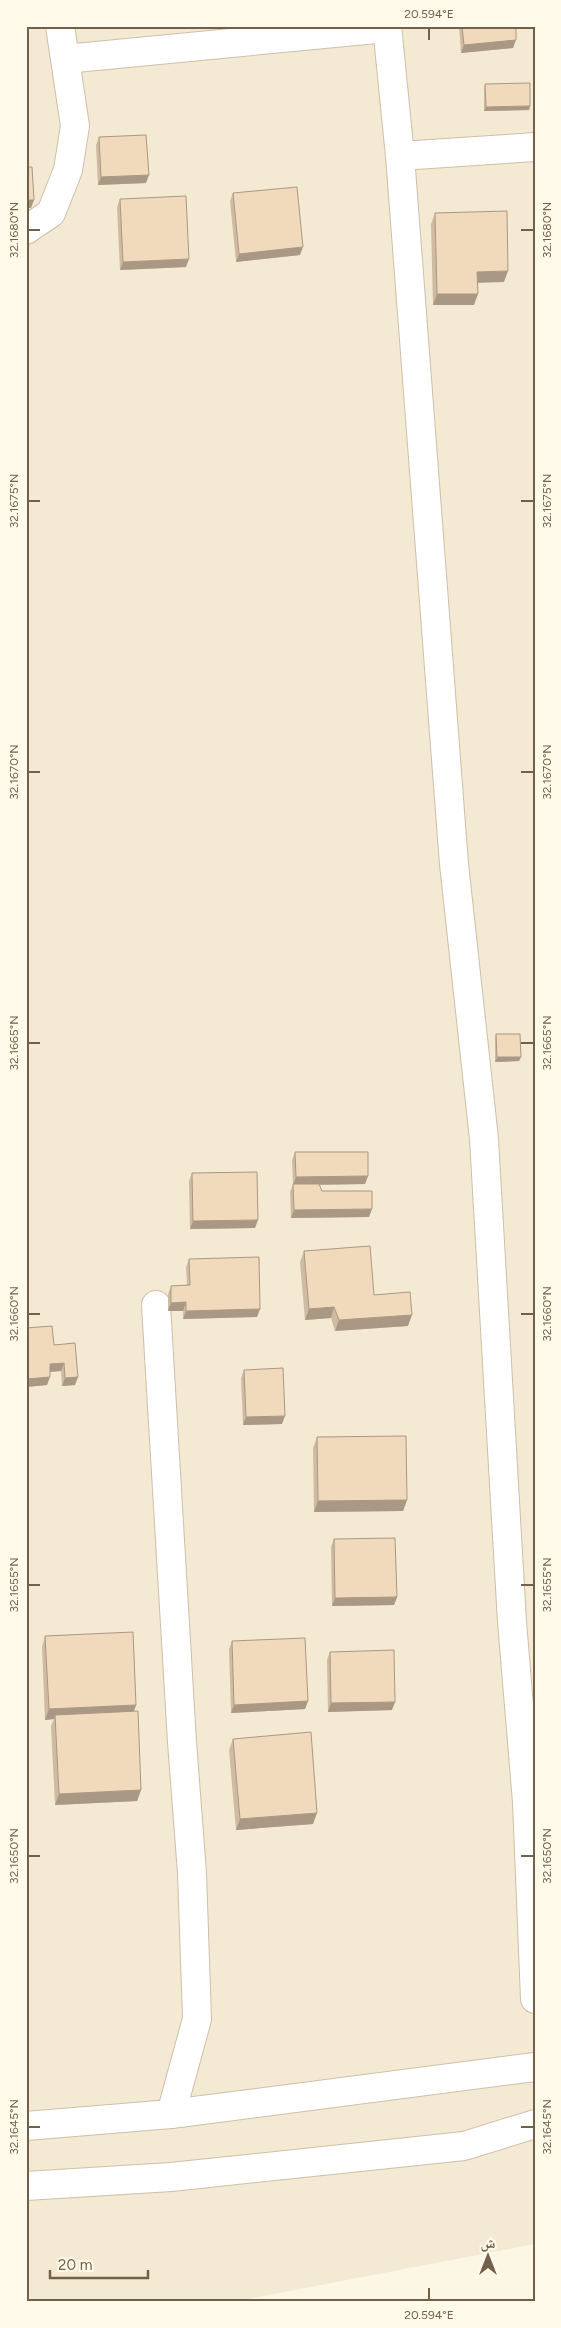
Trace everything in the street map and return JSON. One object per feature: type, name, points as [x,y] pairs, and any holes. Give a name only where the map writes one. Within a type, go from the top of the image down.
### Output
[{"type":"street","points":[[26,230],[51,213],[68,170],[75,126],[60,26]]},
{"type":"street","points":[[64,59],[387,27],[400,156],[454,864],[484,1139],[512,1622],[527,1802],[535,1999]]},
{"type":"street","points":[[400,156],[535,147]]},
{"type":"street","points":[[156,1305],[182,1742],[192,1873],[197,2019],[170,2114]]},
{"type":"street","points":[[26,2126],[170,2114],[535,2067]]},
{"type":"street","points":[[26,2186],[171,2177],[464,2146],[535,2124]]},
{"type":"shaded area","points":[[26,26],[535,26],[535,2244],[232,2302],[26,2302]]},
{"type":"building","points":[[462,26],[516,26],[516,40],[464,45]]},
{"type":"building","points":[[530,83],[530,106],[486,107],[485,84]]},
{"type":"building","points":[[146,135],[149,175],[101,177],[99,137]]},
{"type":"building","points":[[26,167],[32,167],[34,200],[26,200]]},
{"type":"building","points":[[297,187],[303,247],[239,254],[233,193]]},
{"type":"building","points":[[186,196],[189,259],[123,262],[120,199]]},
{"type":"building","points":[[507,211],[508,271],[477,272],[478,294],[437,294],[435,213]]},
{"type":"building","points":[[496,1034],[520,1034],[521,1057],[497,1057]]},
{"type":"building","points":[[295,1152],[368,1152],[368,1176],[296,1177]]},
{"type":"building","points":[[257,1172],[258,1220],[193,1221],[192,1173]]},
{"type":"building","points":[[293,1184],[319,1184],[322,1191],[372,1191],[372,1209],[294,1210]]},
{"type":"building","points":[[370,1246],[374,1295],[410,1292],[412,1315],[339,1320],[334,1307],[309,1309],[304,1251]]},
{"type":"building","points":[[259,1257],[260,1309],[186,1311],[186,1302],[171,1303],[171,1286],[190,1285],[189,1259]]},
{"type":"building","points":[[52,1326],[54,1345],[75,1343],[78,1377],[65,1378],[64,1363],[50,1364],[50,1377],[27,1379],[26,1328]]},
{"type":"building","points":[[283,1368],[285,1416],[246,1417],[244,1370]]},
{"type":"building","points":[[406,1436],[407,1500],[318,1501],[317,1437]]},
{"type":"building","points":[[395,1538],[397,1597],[335,1598],[334,1539]]},
{"type":"building","points":[[133,1632],[136,1705],[49,1709],[45,1636]]},
{"type":"building","points":[[305,1638],[308,1701],[234,1705],[232,1641]]},
{"type":"building","points":[[394,1650],[395,1702],[331,1703],[330,1652]]},
{"type":"building","points":[[138,1711],[141,1790],[59,1794],[55,1715]]},
{"type":"building","points":[[311,1732],[317,1813],[240,1819],[233,1739]]}]
